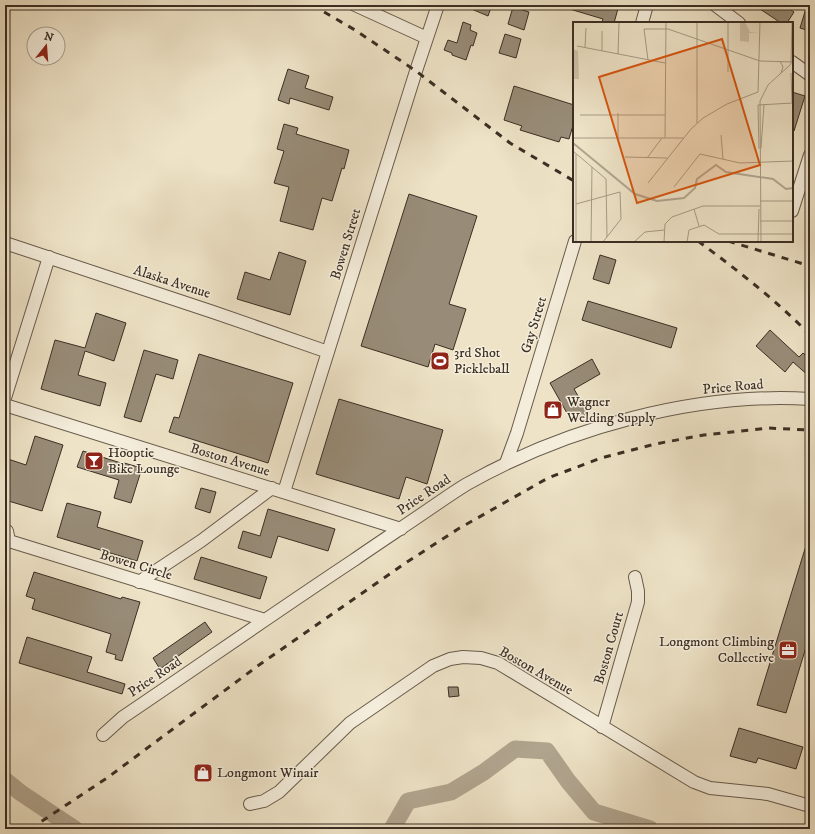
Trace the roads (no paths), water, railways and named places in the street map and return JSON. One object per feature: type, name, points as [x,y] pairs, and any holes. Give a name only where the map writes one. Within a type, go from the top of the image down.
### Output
[{"type":"street","points":[[355,5],[427,38]]},
{"type":"street","name":"Bowen Street","points":[[284,492],[438,5]]},
{"type":"street","points":[[642,22],[647,5]]},
{"type":"street","points":[[715,5],[738,22]]},
{"type":"street","points":[[793,63],[810,75]]},
{"type":"street","points":[[793,208],[810,155]]},
{"type":"street","name":"Gay Street","points":[[506,463],[517,433],[574,242]]},
{"type":"street","name":"Alaska Avenue","points":[[5,243],[328,352]]},
{"type":"street","points":[[5,398],[49,257]]},
{"type":"street","name":"Price Road","points":[[103,735],[123,717],[465,485],[506,463],[558,441],[585,432],[667,410],[754,399],[810,399]]},
{"type":"street","name":"Boston Avenue","points":[[5,405],[400,529]]},
{"type":"street","points":[[139,582],[201,541],[272,488]]},
{"type":"street","name":"Bowen Circle","points":[[7,531],[9,541],[265,620]]},
{"type":"street","name":"Boston Court","points":[[602,727],[638,602],[638,591],[634,577]]},
{"type":"street","name":"Boston Avenue","points":[[250,804],[264,801],[279,792],[350,724],[433,666],[450,659],[469,657],[481,658],[498,663],[694,782],[710,788],[768,794],[810,806]]},
{"type":"waterway","points":[[392,829],[408,801],[451,792],[484,772],[515,749],[547,751],[568,781],[594,812],[650,829]]},
{"type":"waterway","points":[[5,780],[21,793],[75,829]]},
{"type":"railway","points":[[312,5],[355,30],[416,71],[510,143],[573,180]]},
{"type":"railway","points":[[699,242],[742,274],[810,335]]},
{"type":"railway","points":[[731,242],[810,266]]},
{"type":"railway","points":[[30,829],[107,778],[259,665],[404,564],[458,529],[548,478],[601,458],[655,444],[704,435],[768,428],[810,430]]},
{"type":"place","name":"3rd Shot Pickleball","points":[[440,361]]},
{"type":"place","name":"Wagner Welding Supply","points":[[553,410]]},
{"type":"place","name":"Hooptie Bike Lounge","points":[[94,461]]},
{"type":"place","name":"Longmont Climbing Collective","points":[[788,650]]},
{"type":"place","name":"Longmont Winair","points":[[203,773]]}]
